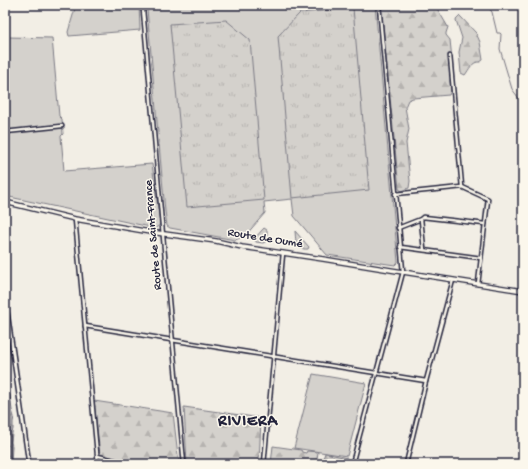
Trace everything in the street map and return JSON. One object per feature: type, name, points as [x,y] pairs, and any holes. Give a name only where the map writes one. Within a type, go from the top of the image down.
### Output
[{"type":"main road","name":"Route de Oumé","points":[[5,202],[75,219],[523,291]]},
{"type":"street","name":"Route de Saint-France","points":[[141,5],[144,10],[184,464]]},
{"type":"street","points":[[352,464],[403,272],[379,5]]},
{"type":"street","points":[[450,56],[462,187]]},
{"type":"street","points":[[5,132],[62,126]]},
{"type":"street","points":[[395,194],[462,187],[488,199],[478,284]]},
{"type":"street","points":[[398,228],[421,219],[422,217],[485,224]]},
{"type":"street","points":[[75,219],[98,464]]},
{"type":"street","points":[[421,219],[424,250]]},
{"type":"street","points":[[400,247],[481,258]]},
{"type":"street","points":[[264,464],[283,253]]},
{"type":"street","points":[[406,464],[453,280]]},
{"type":"street","points":[[5,298],[29,464]]},
{"type":"street","points":[[85,326],[426,381]]},
{"type":"street","points":[[98,456],[129,464]]},
{"type":"green space","points":[[76,5],[139,5],[140,30],[69,36],[68,32]]},
{"type":"green space","points":[[147,5],[375,5],[398,262],[395,265],[327,255],[294,216],[292,199],[264,202],[265,213],[245,236],[235,240],[170,228],[167,226],[146,8]]},
{"type":"green space","points":[[381,5],[435,5],[448,27],[446,35],[450,40],[453,69],[450,81],[451,91],[449,95],[413,98],[408,100],[405,107],[409,129],[406,143],[410,181],[409,188],[402,191],[399,189]]},
{"type":"green space","points":[[353,8],[369,190],[292,198],[278,36],[300,13]]},
{"type":"green space","points":[[460,16],[476,33],[480,42],[483,60],[473,64],[465,75],[461,73],[459,52],[462,38],[456,20]]},
{"type":"green space","points":[[226,20],[250,40],[264,200],[187,207],[170,24]]},
{"type":"green space","points":[[8,37],[52,38],[59,116],[62,119],[63,134],[61,136],[64,171],[152,164],[160,223],[159,226],[155,228],[5,196],[5,42]]},
{"type":"green space","points":[[264,228],[267,230],[267,241],[263,243],[256,242],[254,239]]},
{"type":"green space","points":[[295,231],[309,247],[308,249],[298,247]]},
{"type":"green space","points":[[313,374],[366,383],[347,456],[294,448]]},
{"type":"green space","points":[[94,401],[173,413],[179,464],[135,464],[100,455]]},
{"type":"green space","points":[[184,407],[261,418],[259,464],[187,464]]},
{"type":"green space","points":[[273,446],[301,450],[302,452],[306,453],[307,451],[318,452],[317,459],[322,461],[325,453],[347,458],[345,464],[271,464]]},
{"type":"water","points":[[5,377],[14,417],[11,442],[11,464],[5,464]]},
{"type":"waterway","points":[[487,5],[492,12],[497,33],[501,34],[500,49],[512,89],[518,97],[522,107],[521,124],[523,127]]},
{"type":"waterway","points":[[523,143],[523,153]]},
{"type":"district","name":"RIVIERA","points":[[248,422]]}]
